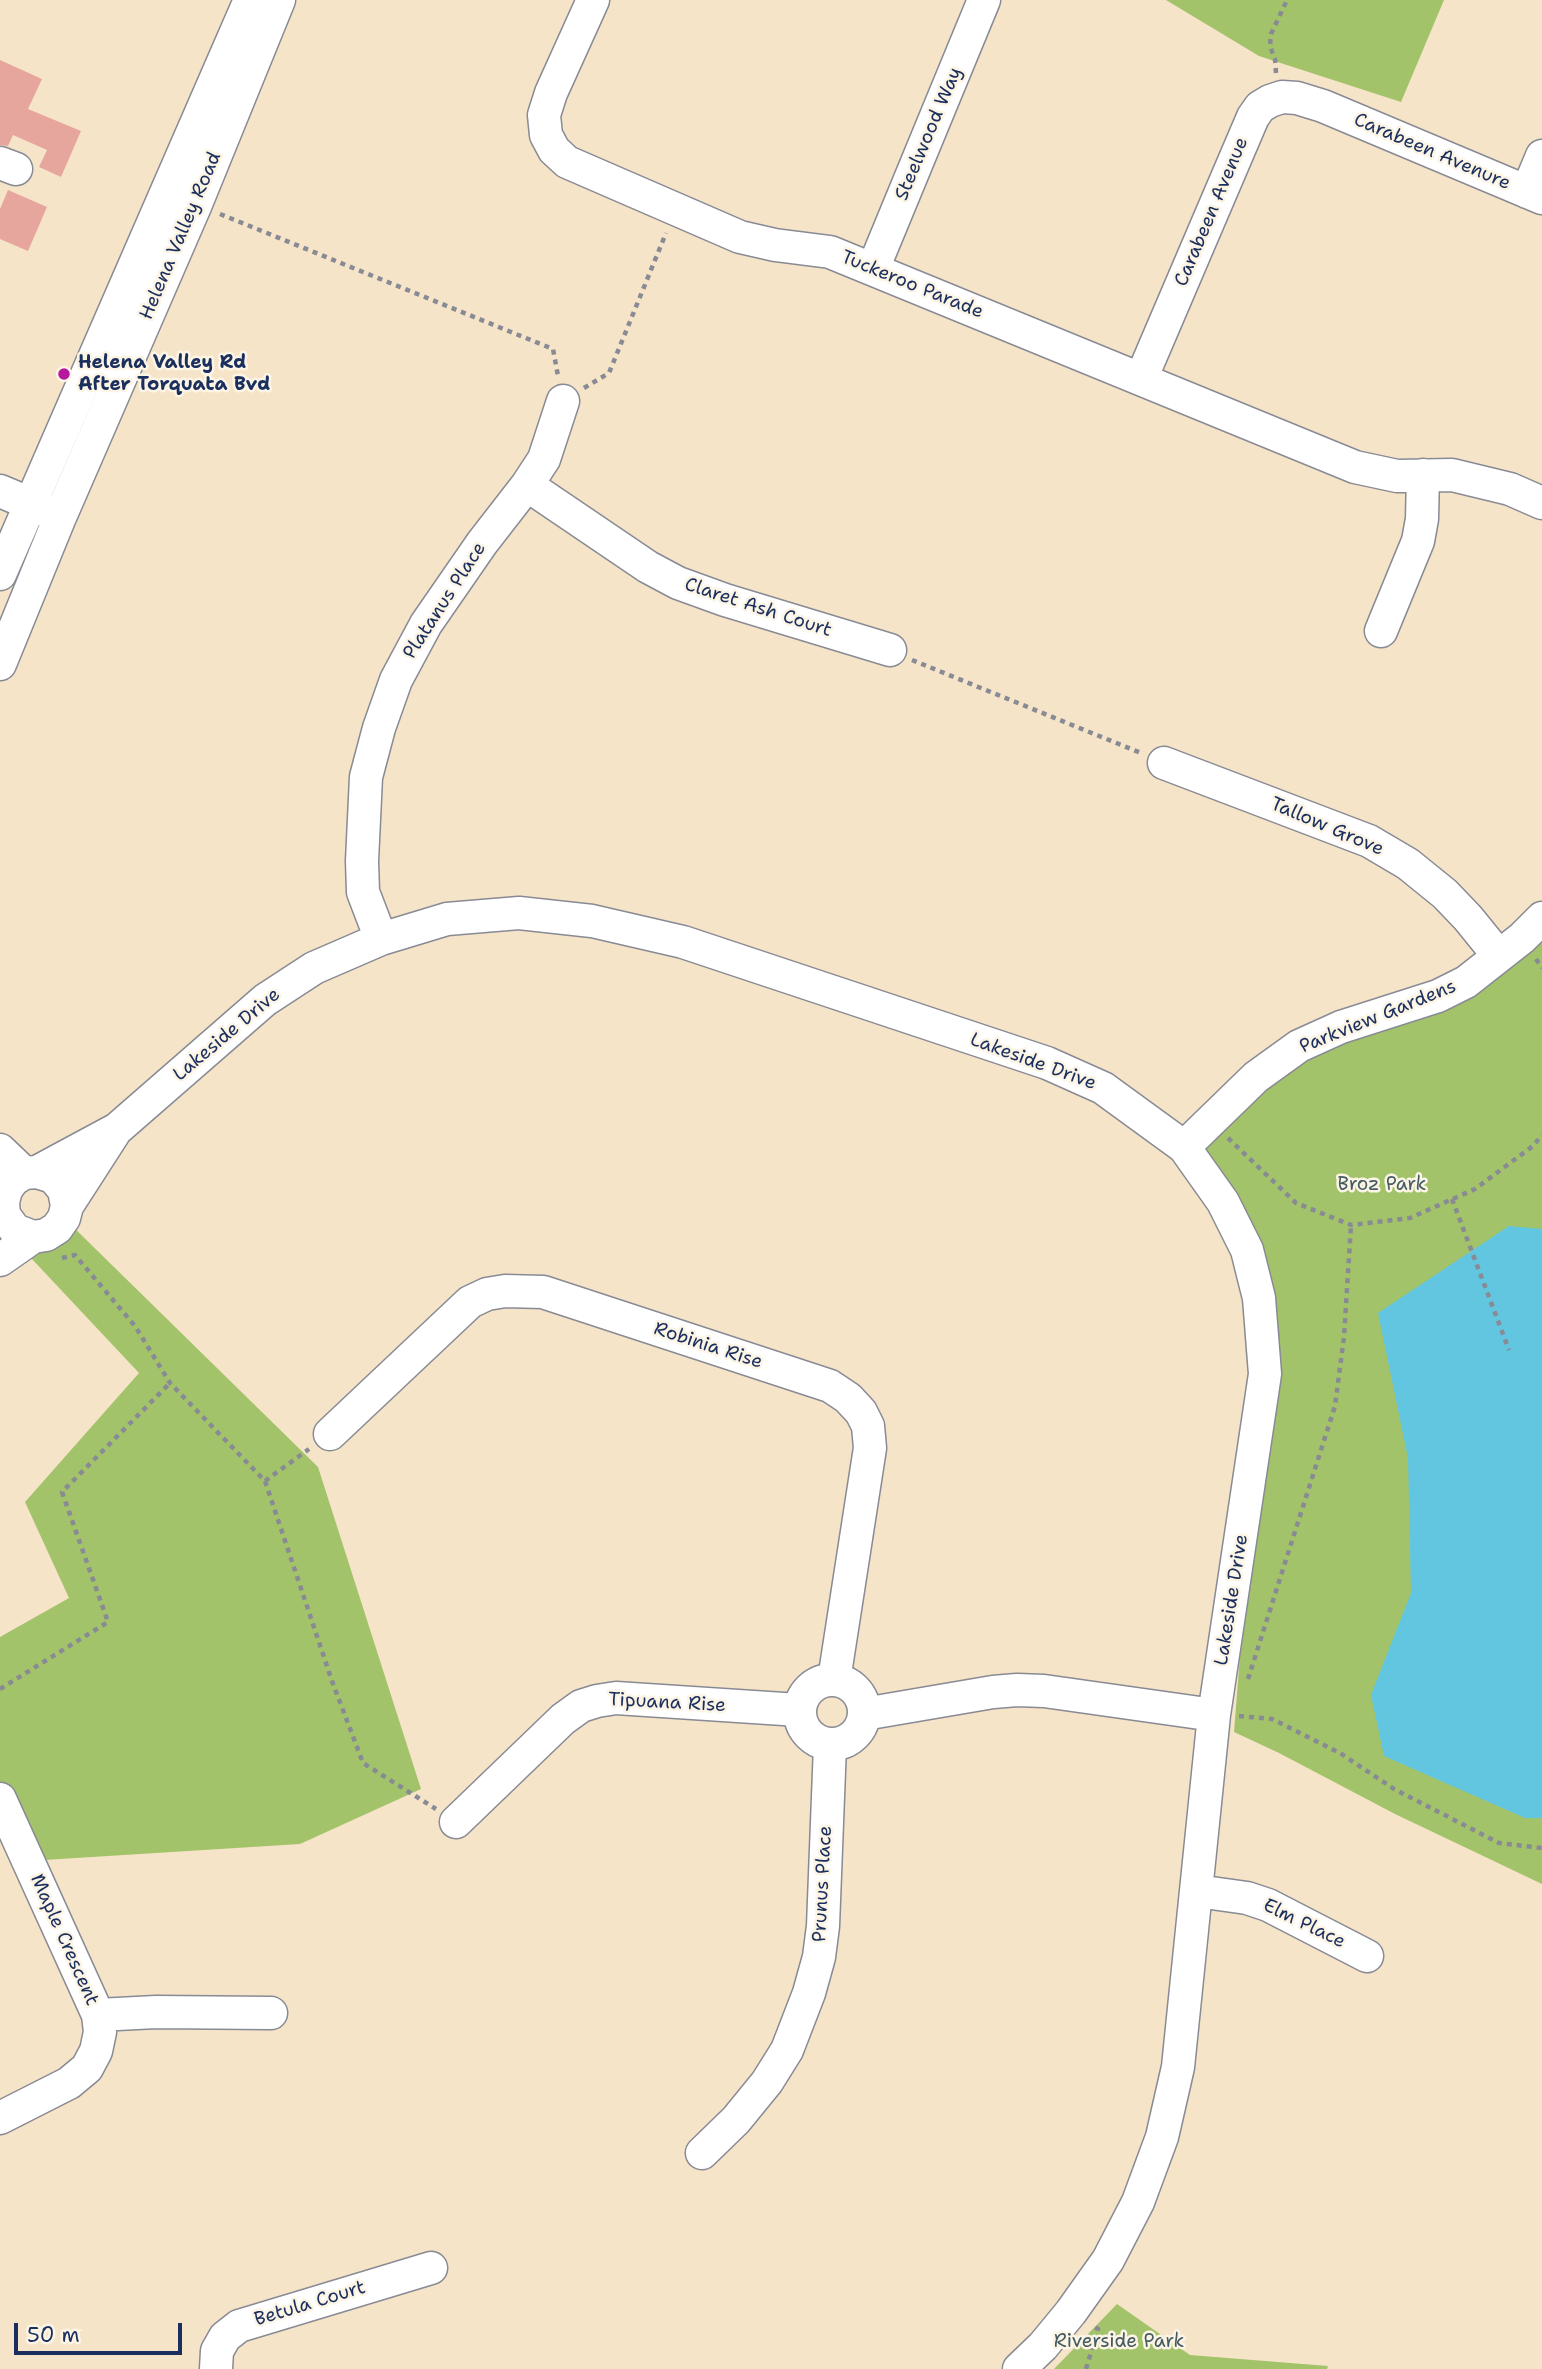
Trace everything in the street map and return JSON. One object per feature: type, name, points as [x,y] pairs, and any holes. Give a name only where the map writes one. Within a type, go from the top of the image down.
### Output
[{"type":"street","name":"Helena Valley Road","points":[[0,574],[17,517],[250,0]]},
{"type":"street","name":"Helena Valley Road","points":[[0,664],[55,528],[196,204],[279,0]]},
{"type":"street","name":"Tuckeroo Parade","points":[[593,0],[551,93],[544,115],[546,135],[554,150],[567,162],[740,237],[775,245],[830,252],[1355,467],[1397,476],[1452,475],[1510,489],[1542,503]]},
{"type":"street","name":"Steelwood Way","points":[[873,269],[984,0]]},
{"type":"street","name":"Carabeen Avenure","points":[[1282,97],[1297,98],[1323,106],[1535,195]]},
{"type":"street","name":"Carabeen Avenue","points":[[1141,379],[1253,117],[1260,107],[1282,97]]},
{"type":"street","points":[[1535,195],[1542,156]]},
{"type":"street","name":"Platanus Place","points":[[381,939],[363,892],[362,861],[366,777],[379,728],[396,680],[426,624],[544,458],[563,401]]},
{"type":"street","points":[[1381,631],[1418,541],[1422,519],[1423,475]]},
{"type":"street","name":"Claret Ash Court","points":[[527,485],[648,567],[678,583],[890,650]]},
{"type":"street","points":[[0,491],[17,517],[55,528]]},
{"type":"street","name":"Tallow Grove","points":[[1164,763],[1369,841],[1408,864],[1445,894],[1499,955]]},
{"type":"street","name":"Lakeside Drive","points":[[43,1248],[15,1230],[2,1209],[6,1190],[13,1180],[117,1129],[265,1000],[314,968],[381,939],[447,919],[519,913],[592,921],[683,943],[1047,1063],[1103,1088],[1184,1147],[1223,1202],[1247,1250],[1259,1298],[1265,1374],[1227,1709],[1198,1891],[1178,2067],[1163,2137],[1138,2202],[1108,2260],[1072,2312],[1019,2369]]},
{"type":"street","name":"Parkview Gardens","points":[[1184,1147],[1256,1077],[1299,1046],[1341,1027],[1438,996],[1466,982],[1542,918]]},
{"type":"street","name":"Lakeside Drive","points":[[43,1248],[46,1235],[57,1228],[64,1218],[67,1206],[117,1129]]},
{"type":"street","points":[[0,1150],[31,1173],[53,1177],[64,1190],[67,1206]]},
{"type":"street","name":"Lakeside Drive","points":[[0,1260],[43,1248]]},
{"type":"street","name":"Robinia Rise","points":[[330,1434],[470,1303],[488,1294],[505,1291],[544,1292],[830,1386],[848,1398],[861,1412],[868,1426],[870,1448],[834,1679]]},
{"type":"street","points":[[834,1679],[846,1683],[856,1691],[863,1702],[864,1714],[861,1727],[854,1737],[843,1744],[830,1745],[817,1742],[807,1734],[800,1723],[799,1710],[802,1698],[810,1688],[821,1681],[834,1679]]},
{"type":"street","points":[[864,1714],[1017,1690],[1227,1709]]},
{"type":"street","name":"Tipuana Rise","points":[[456,1822],[563,1719],[581,1706],[597,1700],[616,1698],[799,1710]]},
{"type":"street","name":"Prunus Place","points":[[702,2153],[736,2120],[768,2082],[787,2050],[808,1993],[823,1926],[830,1745]]},
{"type":"street","name":"Maple Crescent","points":[[0,1799],[98,2015],[100,2032],[96,2052],[87,2068],[69,2083],[0,2118]]},
{"type":"street","name":"Elm Place","points":[[1198,1891],[1247,1898],[1268,1905],[1367,1956]]},
{"type":"street","points":[[98,2015],[271,2012]]},
{"type":"street","name":"Betula Court","points":[[216,2369],[217,2351],[225,2337],[239,2326],[431,2268]]},
{"type":"path","points":[[1282,97],[1270,46],[1270,34],[1287,0]]},
{"type":"path","points":[[196,204],[553,349],[563,401],[608,373],[676,209]]},
{"type":"path","points":[[890,650],[1164,763]]},
{"type":"path","points":[[1209,1122],[1296,1203],[1351,1225],[1410,1218],[1475,1189],[1533,1146],[1542,1135]]},
{"type":"path","points":[[1451,1199],[1509,1350]]},
{"type":"path","points":[[1245,1690],[1335,1406],[1344,1337],[1351,1225]]},
{"type":"path","points":[[43,1248],[75,1255],[135,1326],[170,1382],[265,1481],[332,1681],[363,1763],[456,1822]]},
{"type":"path","points":[[0,1689],[108,1622],[62,1492],[170,1382]]},
{"type":"path","points":[[265,1481],[330,1434]]},
{"type":"path","points":[[1227,1709],[1237,1716],[1272,1719],[1340,1753],[1394,1789],[1499,1843],[1542,1848]]},
{"type":"path","points":[[1072,2312],[1098,2329],[1086,2369]]},
{"type":"green space","points":[[1166,0],[1444,0],[1401,102],[1259,56]]},
{"type":"green space","name":"Broz Park","points":[[1542,916],[1542,1884],[1395,1814],[1234,1732],[1257,1439],[1259,1298],[1184,1147],[1256,1077],[1396,1010]]},
{"type":"green space","points":[[64,1218],[318,1467],[421,1789],[300,1844],[28,1861],[0,1793],[0,1637],[69,1598],[25,1502],[139,1373],[31,1258]]},
{"type":"green space","name":"Riverside Park","points":[[1117,2304],[1190,2355],[1328,2366],[1327,2369],[1054,2369]]},
{"type":"water","points":[[1509,1226],[1542,1229],[1542,1818],[1525,1818],[1384,1756],[1371,1695],[1411,1593],[1408,1458],[1378,1313]]},
{"type":"building","points":[[0,60],[42,79],[28,109],[81,131],[61,177],[39,167],[47,150],[13,135],[8,146],[0,145]]},
{"type":"building","points":[[8,190],[47,207],[28,251],[0,239],[0,209]]},
{"type":"place","name":"Helena Valley Rd After Torquata Bvd","points":[[64,374]]}]
